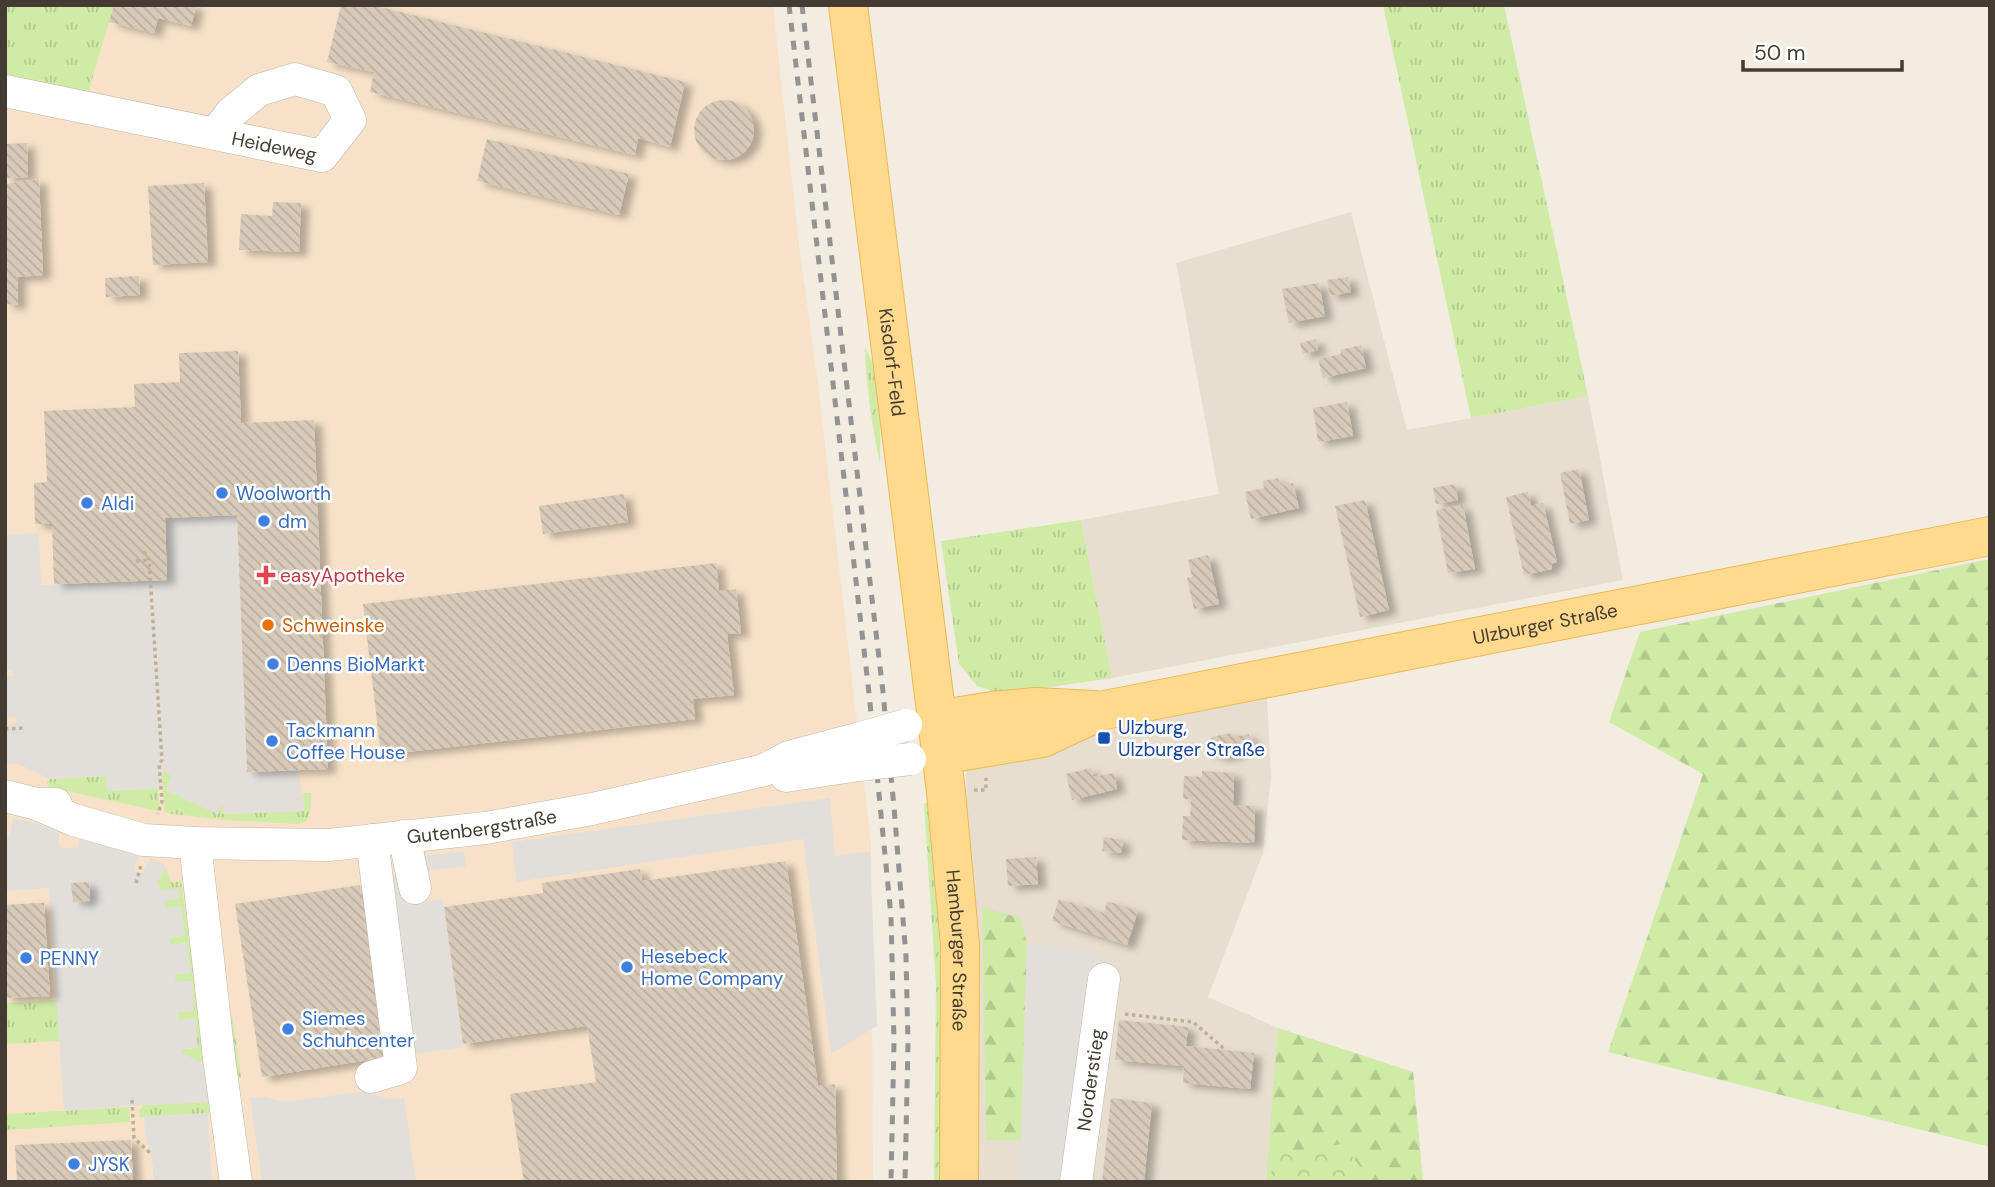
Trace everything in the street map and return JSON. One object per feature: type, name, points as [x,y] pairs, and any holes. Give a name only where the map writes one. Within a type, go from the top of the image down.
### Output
[{"type":"main road","name":"Kisdorf-Feld","points":[[848,5],[923,740]]},
{"type":"main road","name":"Ulzburger Straße","points":[[923,740],[1042,738],[1100,711],[1990,537]]},
{"type":"main road","name":"Hamburger Straße","points":[[923,740],[946,792],[960,945],[959,1182]]},
{"type":"street","name":"Heideweg","points":[[5,91],[216,133]]},
{"type":"street","name":"Gutenbergstraße","points":[[5,796],[37,803],[74,821],[144,840],[329,845],[486,828],[592,809],[764,770],[786,776],[858,752],[923,740]]},
{"type":"street","points":[[404,836],[415,888]]},
{"type":"street","points":[[371,1077],[401,1068],[372,840]]},
{"type":"street","points":[[195,843],[236,1182]]},
{"type":"street","name":"Norderstieg","points":[[1076,1182],[1104,979]]},
{"type":"path","points":[[144,551],[149,560],[162,760],[159,764],[162,801],[159,813]]},
{"type":"path","points":[[136,561],[149,560]]},
{"type":"path","points":[[5,729],[24,728]]},
{"type":"path","points":[[1100,1011],[1193,1022],[1222,1047],[1221,1050]]},
{"type":"path","points":[[132,1100],[134,1138],[151,1154]]},
{"type":"shaded area","points":[[114,5],[773,5],[871,844],[873,1182],[5,1182],[5,74],[88,92]]},
{"type":"shaded area","points":[[1351,212],[1407,430],[1588,396],[1623,580],[1112,678],[1081,520],[1219,494],[1176,263]]},
{"type":"shaded area","points":[[237,515],[247,772],[298,770],[305,811],[223,814],[223,802],[218,814],[166,790],[172,776],[164,772],[163,788],[107,791],[106,776],[49,779],[19,764],[5,765],[5,725],[16,724],[16,717],[5,718],[5,677],[13,676],[12,670],[5,670],[5,535],[39,533],[41,585],[167,580],[165,518]]},
{"type":"shaded area","points":[[1267,697],[1271,776],[1263,853],[1208,997],[1278,1028],[1413,1072],[1423,1182],[969,1182],[971,1118],[966,760]]},
{"type":"shaded area","points":[[830,798],[835,856],[870,851],[877,1026],[831,1054],[803,839],[516,882],[512,842]]},
{"type":"shaded area","points":[[13,818],[60,830],[58,843],[63,848],[77,848],[80,837],[140,854],[134,870],[142,873],[151,858],[165,865],[166,869],[157,883],[162,891],[178,888],[180,898],[165,901],[165,908],[181,906],[185,935],[170,938],[170,945],[186,943],[191,973],[175,974],[175,982],[192,981],[194,1011],[178,1012],[178,1020],[195,1018],[198,1048],[182,1049],[182,1053],[202,1063],[208,1062],[213,1102],[64,1111],[49,888],[5,891],[5,836],[10,835]]},
{"type":"shaded area","points":[[464,851],[466,866],[426,871],[424,856]]},
{"type":"shaded area","points":[[402,873],[407,905],[443,899],[463,1047],[412,1055],[385,875]]},
{"type":"shaded area","points":[[1027,943],[1098,953],[1067,1182],[1020,1182]]},
{"type":"shaded area","points":[[367,1091],[388,1099],[404,1098],[416,1182],[262,1182],[250,1098],[265,1097],[284,1102]]},
{"type":"shaded area","points":[[208,1113],[212,1182],[153,1182],[153,1166],[144,1117]]},
{"type":"green space","points":[[5,5],[114,5],[88,93],[5,74]]},
{"type":"green space","points":[[1383,5],[1504,5],[1588,396],[1471,418]]},
{"type":"green space","points":[[865,347],[876,371],[881,410],[880,464],[870,406]]},
{"type":"green space","points":[[1081,520],[1112,678],[1002,694],[977,686],[959,664],[941,541]]},
{"type":"green space","points":[[1990,559],[1990,1147],[1608,1052],[1703,774],[1609,722],[1640,632]]},
{"type":"green space","points":[[164,771],[172,776],[166,790],[218,814],[224,800],[224,814],[304,811],[303,793],[311,793],[307,821],[297,824],[223,820],[165,813],[162,776]]},
{"type":"green space","points":[[106,776],[108,791],[158,788],[158,811],[49,787],[47,783],[49,779]]},
{"type":"green space","points":[[929,802],[940,944],[943,1182],[934,1182],[936,984],[924,804]]},
{"type":"green space","points":[[166,869],[172,883],[181,881],[208,1062],[202,1063],[182,1054],[181,1049],[197,1048],[195,1019],[178,1020],[178,1012],[194,1011],[192,981],[175,982],[175,974],[191,973],[186,943],[170,945],[170,938],[185,935],[181,906],[165,909],[164,901],[178,888],[162,891],[157,882]]},
{"type":"green space","points":[[982,907],[1020,918],[1027,943],[1021,1140],[986,1140]]},
{"type":"green space","points":[[57,1000],[60,1041],[5,1044],[5,1003]]},
{"type":"green space","points":[[232,1015],[241,1078],[233,1073],[228,1016]]},
{"type":"green space","points":[[1278,1028],[1413,1072],[1423,1182],[1366,1182],[1367,1175],[1274,1154],[1270,1182],[1266,1182]]},
{"type":"green space","points":[[213,1102],[216,1113],[140,1117],[139,1110],[143,1105]]},
{"type":"green space","points":[[129,1107],[130,1122],[5,1130],[5,1114]]},
{"type":"green space","points":[[1342,1144],[1367,1175],[1366,1182],[1270,1182],[1274,1154]]},
{"type":"building","points":[[114,5],[196,5],[191,26],[158,18],[154,33],[109,22]]},
{"type":"building","points":[[341,5],[372,5],[685,82],[670,147],[638,138],[635,155],[370,92],[374,72],[327,62]]},
{"type":"building","points":[[724,100],[745,109],[754,130],[745,151],[724,160],[703,151],[694,130],[703,109]]},
{"type":"building","points":[[487,139],[629,174],[619,215],[477,181]]},
{"type":"building","points":[[27,143],[28,177],[5,178],[5,144]]},
{"type":"building","points":[[39,179],[43,275],[18,277],[18,305],[5,304],[5,184]]},
{"type":"building","points":[[204,183],[208,262],[153,265],[148,186]]},
{"type":"building","points":[[273,202],[301,203],[299,252],[239,250],[241,214],[272,216]]},
{"type":"building","points":[[139,276],[140,295],[106,297],[105,278]]},
{"type":"building","points":[[1348,277],[1351,292],[1330,296],[1327,280]]},
{"type":"building","points":[[1319,283],[1325,316],[1289,323],[1282,289]]},
{"type":"building","points":[[1316,339],[1318,350],[1303,354],[1300,343]]},
{"type":"building","points":[[1361,345],[1366,368],[1323,378],[1318,359],[1341,354],[1340,350]]},
{"type":"building","points":[[238,351],[241,423],[314,420],[328,769],[247,772],[237,515],[165,518],[167,580],[54,584],[52,524],[35,524],[34,483],[47,482],[44,411],[135,407],[134,384],[180,382],[179,353]]},
{"type":"building","points":[[1347,402],[1353,436],[1318,442],[1313,408]]},
{"type":"building","points":[[1579,469],[1589,520],[1570,524],[1560,473]]},
{"type":"building","points":[[1278,478],[1280,486],[1293,483],[1299,508],[1251,519],[1245,492],[1264,488],[1263,481]]},
{"type":"building","points":[[1455,484],[1458,500],[1436,504],[1433,488]]},
{"type":"building","points":[[1528,492],[1531,506],[1543,503],[1557,562],[1551,564],[1552,569],[1524,575],[1506,497]]},
{"type":"building","points":[[624,494],[628,522],[543,534],[539,506]]},
{"type":"building","points":[[1365,500],[1389,610],[1360,617],[1335,506]]},
{"type":"building","points":[[1463,505],[1475,569],[1448,573],[1436,510]]},
{"type":"building","points":[[1208,555],[1219,604],[1194,609],[1187,578],[1192,577],[1188,560]]},
{"type":"building","points":[[716,563],[719,591],[736,589],[741,633],[727,634],[734,695],[693,699],[695,719],[381,755],[363,604]]},
{"type":"building","points":[[1232,733],[1233,737],[1249,734],[1251,743],[1235,746],[1237,754],[1217,757],[1214,751],[1208,753],[1206,744],[1212,742],[1211,737]]},
{"type":"building","points":[[1091,768],[1093,777],[1114,773],[1117,789],[1072,800],[1066,774]]},
{"type":"building","points":[[1202,771],[1234,773],[1233,805],[1255,806],[1254,843],[1182,840],[1183,816],[1190,816],[1191,799],[1183,799],[1184,776],[1202,777]]},
{"type":"building","points":[[1104,837],[1123,840],[1121,853],[1102,851]]},
{"type":"building","points":[[1036,857],[1038,884],[1008,886],[1006,859]]},
{"type":"building","name":"Hesebeck Home Company","points":[[786,861],[818,1086],[835,1084],[837,1182],[524,1182],[510,1094],[596,1082],[587,1026],[463,1044],[444,907],[543,893],[542,883],[640,869],[642,881]]},
{"type":"building","points":[[89,882],[90,901],[73,902],[71,883]]},
{"type":"building","points":[[360,885],[387,1057],[262,1077],[235,904]]},
{"type":"building","points":[[1059,899],[1104,913],[1107,901],[1138,911],[1127,945],[1052,921]]},
{"type":"building","name":"PENNY","points":[[44,903],[50,996],[5,998],[5,905]]},
{"type":"building","points":[[1119,1020],[1188,1027],[1186,1046],[1254,1053],[1250,1089],[1183,1083],[1184,1066],[1115,1060]]},
{"type":"building","points":[[1111,1098],[1152,1103],[1144,1182],[1102,1182]]},
{"type":"building","name":"JYSK","points":[[131,1140],[133,1182],[17,1182],[15,1145]]},
{"type":"railway","points":[[789,5],[869,693],[891,916],[894,1042],[891,1182]]},
{"type":"railway","points":[[802,5],[883,692],[894,807],[906,957],[908,1043],[905,1182]]},
{"type":"place","name":"Woolworth","points":[[222,493]]},
{"type":"place","name":"Aldi","points":[[87,503]]},
{"type":"place","name":"dm","points":[[264,521]]},
{"type":"place","name":"easyApotheke","points":[[266,575]]},
{"type":"place","name":"Schweinske","points":[[268,625]]},
{"type":"place","name":"Denns BioMarkt","points":[[273,664]]},
{"type":"place","name":"Ulzburg, Ulzburger Straße","points":[[1104,738]]},
{"type":"place","name":"Tackmann Coffee House","points":[[272,741]]},
{"type":"place","name":"PENNY","points":[[26,958]]},
{"type":"place","name":"Hesebeck Home Company","points":[[627,967]]},
{"type":"place","name":"Siemes Schuhcenter","points":[[288,1029]]},
{"type":"place","name":"JYSK","points":[[74,1164]]}]
